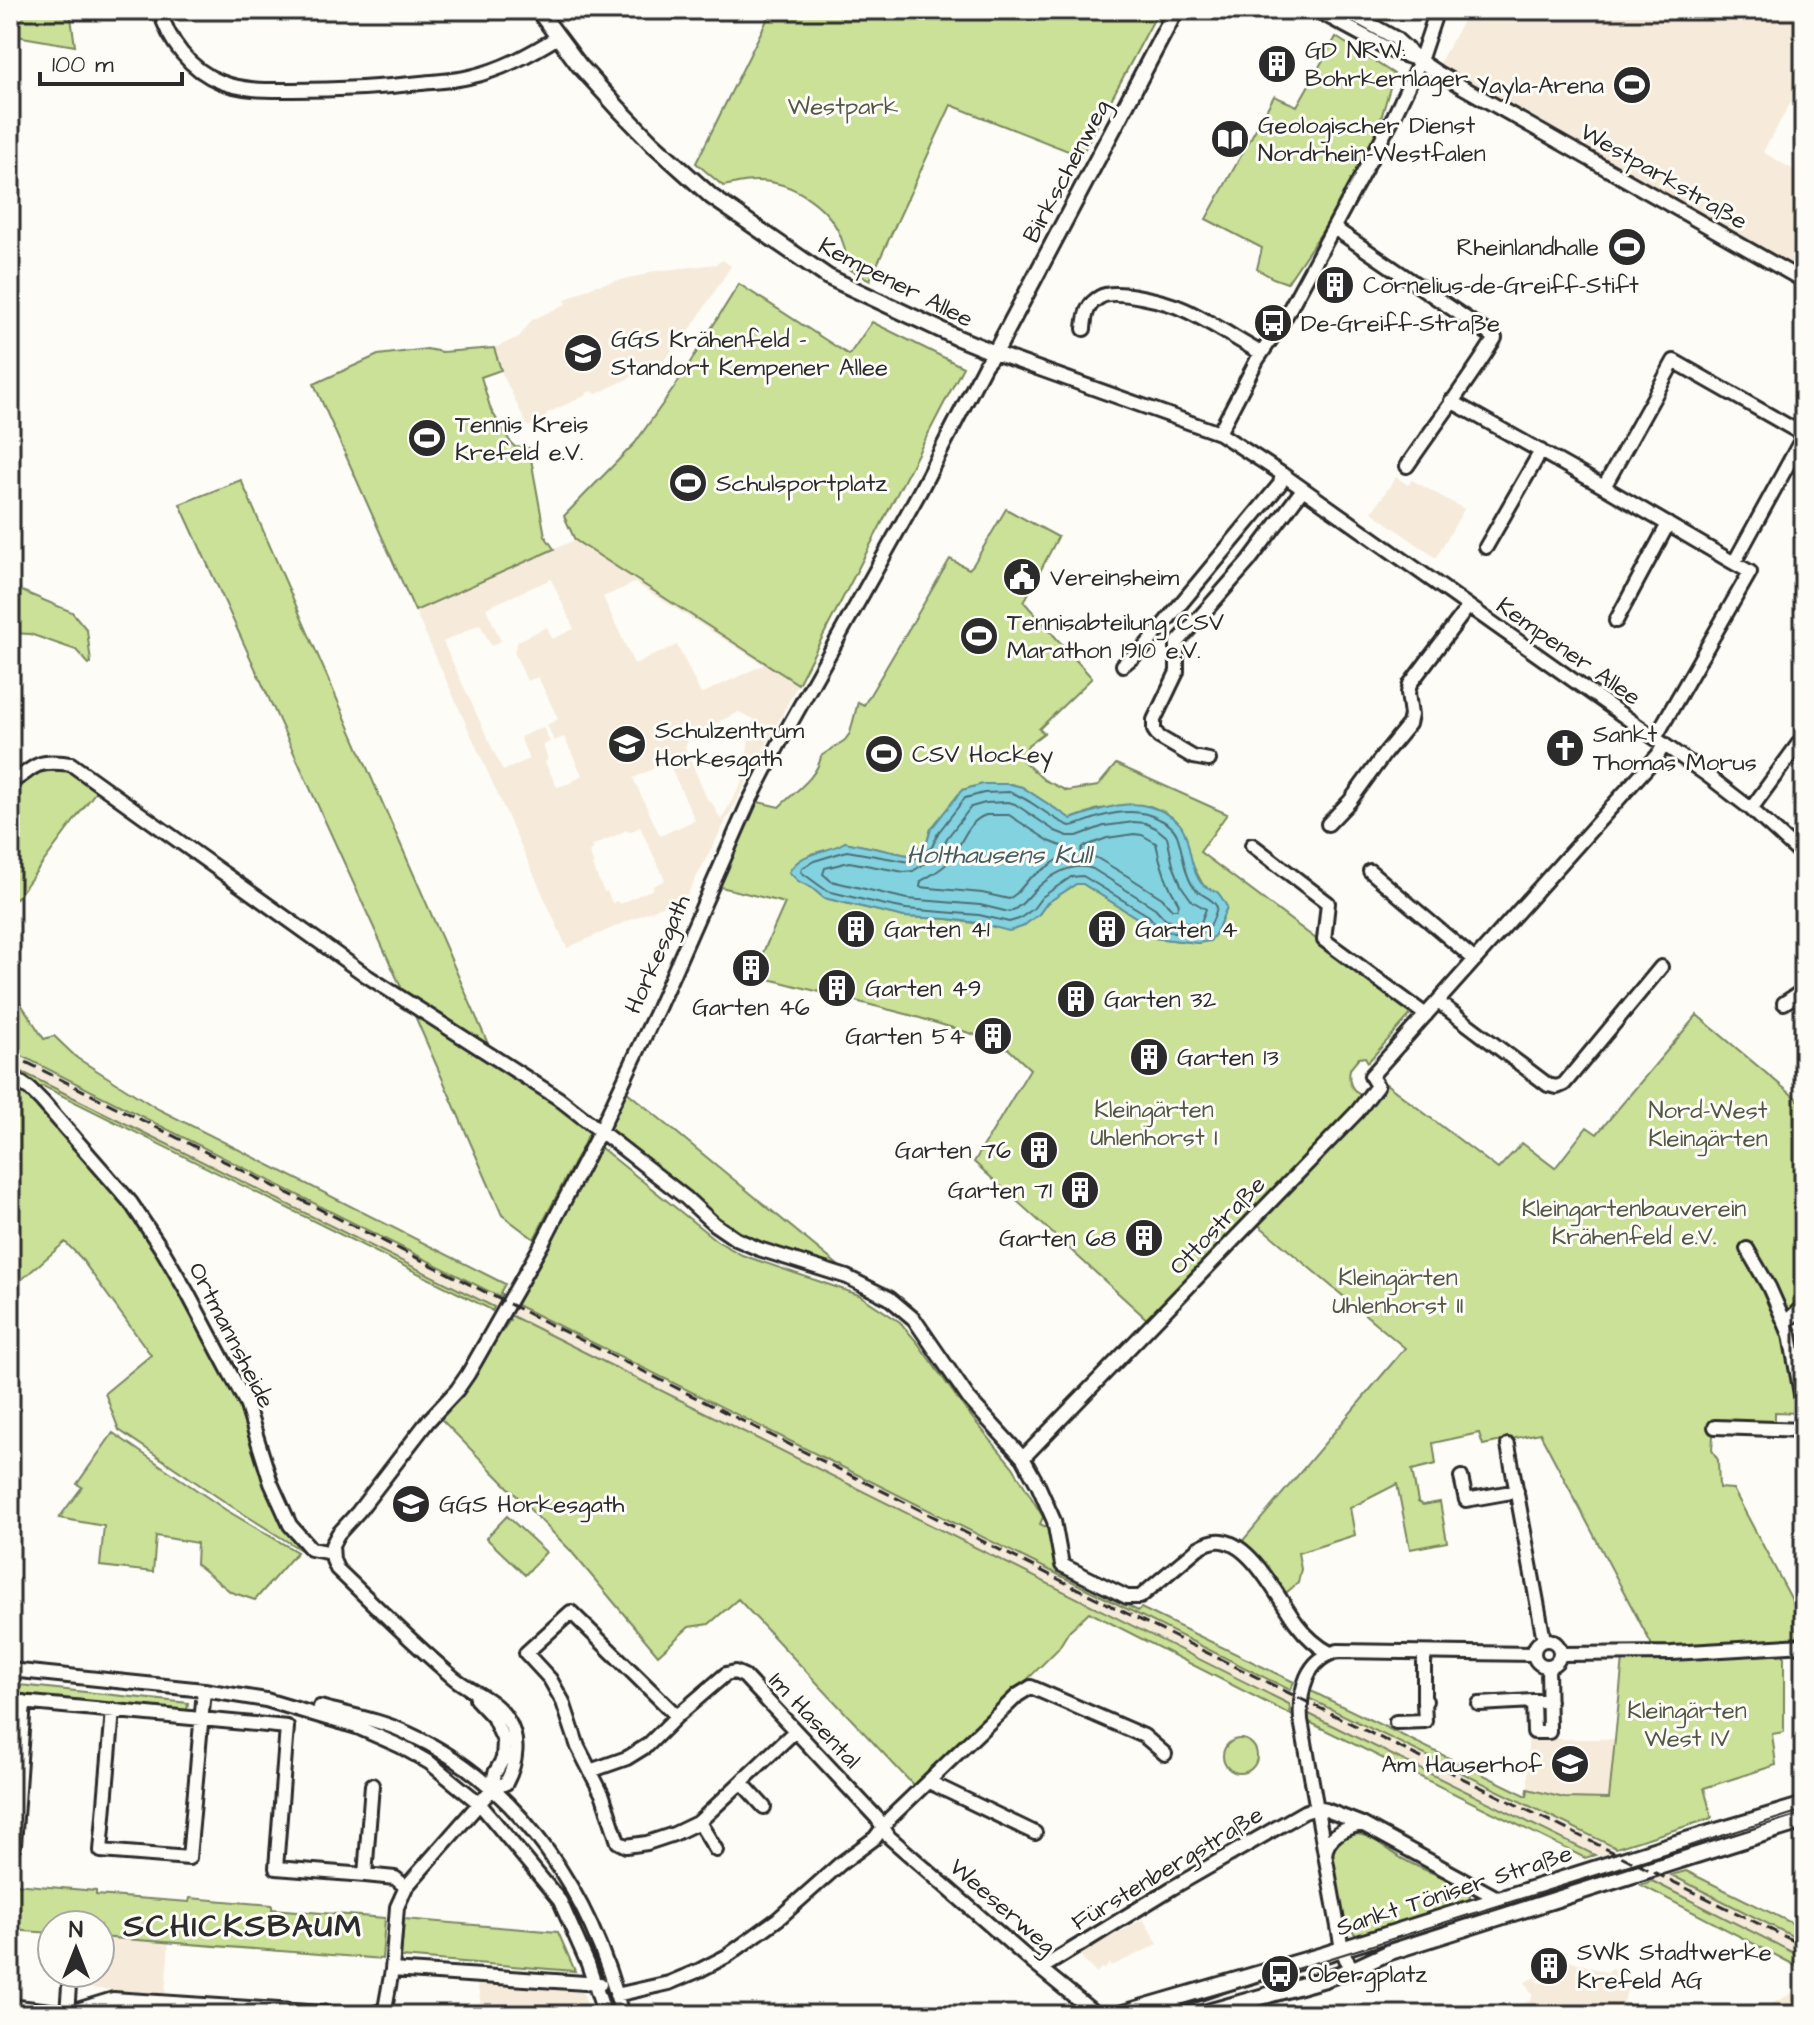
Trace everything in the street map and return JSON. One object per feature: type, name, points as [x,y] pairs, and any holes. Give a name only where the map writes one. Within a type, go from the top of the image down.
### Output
[{"type":"main road","name":"Kempener Allee","points":[[538,10],[579,65],[630,121],[712,197],[828,277],[995,353]]},
{"type":"main road","name":"Birkschenweg","points":[[995,353],[1176,10]]},
{"type":"main road","name":"Sankt Töniser Straße","points":[[1116,2015],[1342,1949],[1804,1805]]},
{"type":"main road","name":"Sankt Töniser Straße","points":[[1197,2015],[1353,1969],[1390,1952],[1804,1821]]},
{"type":"street","points":[[160,10],[163,23],[176,46],[192,65],[217,81],[257,90],[355,89],[467,78],[519,60],[558,37]]},
{"type":"street","name":"Westparkstraße","points":[[1316,10],[1394,52],[1420,61],[1804,281]]},
{"type":"street","name":"Westparkstraße","points":[[1345,10],[1395,38],[1420,61]]},
{"type":"street","points":[[1219,433],[1394,116],[1420,61],[1437,10]]},
{"type":"street","points":[[1334,228],[1495,338],[1407,466]]},
{"type":"street","points":[[1084,329],[1089,306],[1098,298],[1107,293],[1140,297],[1183,309],[1261,353]]},
{"type":"street","name":"Kempener Allee","points":[[995,353],[1219,433],[1282,474],[1660,741],[1751,809],[1804,857]]},
{"type":"street","name":"Horkesgath","points":[[332,1553],[332,1545],[338,1534],[428,1421],[457,1390],[478,1359],[543,1242],[658,1008],[748,804],[793,717],[920,491],[985,365],[995,353]]},
{"type":"street","points":[[1451,401],[1734,563],[1804,435],[1674,361],[1604,487]]},
{"type":"street","points":[[1486,547],[1541,451]]},
{"type":"street","points":[[1123,665],[1144,648],[1280,484],[1282,474]]},
{"type":"street","points":[[1209,760],[1193,757],[1159,737],[1154,730],[1154,720],[1177,672],[1177,643],[1249,561],[1303,489]]},
{"type":"street","points":[[1616,621],[1668,524]]},
{"type":"street","name":"Ottostraße","points":[[1023,1458],[1357,1112],[1377,1086],[1371,1076],[1658,755],[1660,741],[1750,572],[1734,563]]},
{"type":"street","points":[[1328,824],[1350,801],[1409,724],[1410,684],[1468,607]]},
{"type":"street","points":[[1751,809],[1804,736]]},
{"type":"street","points":[[10,781],[20,778],[37,765],[54,762],[71,764],[354,967],[558,1098],[736,1239],[847,1277],[889,1298],[914,1319],[969,1399],[1023,1458],[1054,1521],[1062,1565],[1127,1597],[1140,1597],[1198,1548],[1221,1541],[1251,1557],[1298,1625],[1320,1648],[1330,1653],[1533,1654]]},
{"type":"street","points":[[1252,845],[1328,903],[1324,940],[1426,1015]]},
{"type":"street","points":[[1370,871],[1475,960]]},
{"type":"street","points":[[1438,1002],[1548,1085],[1557,1087],[1564,1084],[1661,967]]},
{"type":"street","points":[[1784,1003],[1804,990]]},
{"type":"street","name":"Ortmannsheide","points":[[14,1078],[42,1101],[131,1203],[187,1292],[246,1403],[271,1483],[290,1525],[311,1549],[332,1553],[337,1569],[457,1681],[505,1715],[515,1739],[516,1755],[506,1783],[492,1789],[406,1887]]},
{"type":"street","points":[[1747,1249],[1769,1287],[1790,1335],[1804,1410]]},
{"type":"street","points":[[1785,1323],[1799,1310],[1804,1310]]},
{"type":"street","points":[[1715,1427],[1804,1430]]},
{"type":"street","points":[[1508,1445],[1544,1640]]},
{"type":"street","points":[[1461,1477],[1466,1500],[1517,1491]]},
{"type":"street","points":[[677,1716],[571,1612],[526,1653],[550,1679],[563,1702],[578,1747],[603,1796],[618,1842],[626,1846],[647,1843],[699,1822],[795,1731]]},
{"type":"street","points":[[1550,1640],[1557,1644],[1560,1654],[1556,1663],[1548,1666],[1540,1664],[1533,1654],[1535,1646],[1550,1640]]},
{"type":"street","points":[[1560,1654],[1672,1653],[1804,1645]]},
{"type":"street","points":[[1330,1653],[1313,1666],[1305,1679],[1300,1703],[1301,1720],[1342,1949],[1353,1969]]},
{"type":"street","points":[[1396,1722],[1430,1721],[1425,1701],[1424,1654]]},
{"type":"street","points":[[1533,1701],[1534,1732],[1549,1732],[1548,1666]]},
{"type":"street","points":[[10,1670],[204,1690],[278,1703],[380,1737],[430,1763],[479,1803],[560,1901],[588,1964],[605,2015]]},
{"type":"street","name":"Im Hasental","points":[[590,1771],[627,1758],[648,1745],[726,1674],[735,1672],[744,1676],[883,1827]]},
{"type":"street","points":[[620,2006],[727,1956],[778,1919],[840,1864],[875,1838],[890,1818],[1018,1695],[1031,1687],[1144,1736],[1165,1754]]},
{"type":"street","points":[[113,1710],[101,1851],[189,1858],[204,1690]]},
{"type":"street","points":[[238,1695],[283,1697],[394,1727],[450,1756],[492,1789],[534,1832],[560,1867],[606,1959],[620,2006]]},
{"type":"street","points":[[10,1701],[287,1727],[276,1868],[395,1878],[406,1887],[397,1907],[392,1970],[383,2012],[371,2015]]},
{"type":"street","points":[[1479,1704],[1549,1701]]},
{"type":"street","points":[[10,1846],[14,1846],[24,1702]]},
{"type":"street","points":[[929,1782],[1035,1833]]},
{"type":"street","points":[[742,1783],[764,1807]]},
{"type":"street","points":[[365,1875],[372,1785]]},
{"type":"street","points":[[1316,1808],[1335,1812],[1362,1824],[1499,1899]]},
{"type":"street","name":"Fürstenbergstraße","points":[[1042,1968],[1172,1888],[1316,1808]]},
{"type":"street","points":[[699,1822],[716,1850]]},
{"type":"street","points":[[1325,1857],[1331,1838],[1349,1827],[1362,1824]]},
{"type":"street","name":"Weeserweg","points":[[883,1827],[889,1837],[1097,2015]]},
{"type":"street","points":[[392,1970],[594,1983],[605,1986],[620,2006]]},
{"type":"street","points":[[67,2013],[69,1989]]},
{"type":"street","points":[[112,2015],[113,1999]]},
{"type":"street","points":[[10,2006],[25,2011],[67,2013],[113,1999],[202,2010],[354,2015]]},
{"type":"shaded area","points":[[1469,10],[1804,10],[1804,79],[1763,152],[1804,176],[1804,273],[1437,67]]},
{"type":"shaded area","name":"GGS Krähenfeld - Standort Kempener Allee","points":[[723,260],[731,266],[688,333],[685,332],[659,364],[596,394],[592,391],[587,393],[547,413],[546,419],[528,427],[501,371],[494,348],[519,337],[532,320],[566,304],[565,300],[593,286],[648,272],[716,264]]},
{"type":"shaded area","points":[[1396,477],[1408,485],[1412,480],[1464,509],[1436,558],[1372,512]]},
{"type":"shaded area","name":"Schulzentrum Horkesgath","points":[[575,540],[798,684],[687,895],[567,948],[415,611]],"holes":[[[551,579],[574,629],[552,639],[547,627],[518,641],[514,652],[527,681],[538,677],[558,719],[547,725],[554,741],[564,737],[582,775],[570,783],[557,787],[545,762],[548,760],[543,745],[550,742],[543,727],[520,737],[529,759],[503,771],[443,642],[480,624],[491,646],[501,641],[486,608]],[[635,583],[763,665],[701,694],[677,645],[634,664],[603,597]],[[739,712],[754,719],[749,735],[745,777],[721,820],[707,799],[685,747],[691,735]],[[668,762],[695,820],[660,836],[633,778]],[[640,827],[665,880],[653,889],[619,904],[617,901],[612,903],[607,891],[604,892],[589,852],[592,846]]]},
{"type":"shaded area","points":[[10,1052],[1290,1690],[1804,1942],[1804,1958],[10,1066]]},
{"type":"shaded area","name":"Am Hauserhof","points":[[1528,1739],[1615,1739],[1609,1799],[1564,1798],[1528,1789]]},
{"type":"shaded area","points":[[1143,1919],[1158,1944],[1112,1966],[1110,1963],[1096,1973],[1080,1954]]},
{"type":"shaded area","points":[[116,1938],[169,1942],[165,1994],[100,1989],[116,1989]]},
{"type":"shaded area","points":[[1566,1959],[1608,1973],[1611,1968],[1626,1973],[1630,1981],[1620,2015],[1494,2015],[1530,2001],[1532,1994],[1525,1982],[1535,1977],[1539,1983],[1548,1978],[1548,1973],[1550,1978],[1556,1975],[1554,1966]]},
{"type":"shaded area","points":[[477,1984],[583,1992],[590,2015],[483,2015]]},
{"type":"shaded area","points":[[1804,1987],[1804,2015],[1750,2015]]},
{"type":"green space","points":[[10,10],[70,10],[75,46],[10,35]]},
{"type":"green space","name":"Westpark","points":[[772,10],[1159,10],[1081,156],[951,105],[870,280],[847,268],[838,230],[809,198],[783,185],[769,182],[751,181],[723,186],[696,163]]},
{"type":"green space","points":[[1336,37],[1394,74],[1367,166],[1287,283],[1257,269],[1262,248],[1206,219],[1274,96],[1297,106]]},
{"type":"green space","name":"Schulsportplatz","points":[[739,284],[849,355],[872,322],[963,367],[798,684],[575,540],[564,516],[635,443],[676,385]]},
{"type":"green space","points":[[494,348],[501,370],[481,377],[491,410],[511,443],[515,447],[529,448],[545,536],[554,549],[415,611],[314,384],[378,355],[427,349],[442,352]]},
{"type":"green space","points":[[241,480],[492,1053],[406,998],[180,504]]},
{"type":"green space","name":"Kleingärten Uhlenhorst I","points":[[1006,509],[1058,537],[1024,602],[1092,678],[1039,729],[1044,733],[1028,745],[1022,760],[1044,780],[1067,791],[1098,786],[1116,764],[1227,814],[1200,852],[1413,1012],[1368,1062],[1365,1057],[1359,1058],[1350,1069],[1354,1090],[1360,1095],[1364,1089],[1367,1091],[1358,1102],[1150,1322],[974,1162],[1030,1069],[1002,1043],[910,1015],[753,975],[785,903],[717,886],[754,801],[779,807],[815,771],[821,756],[845,740],[850,733],[858,702],[864,705],[950,559],[969,569]],"holes":[[[983,784],[1022,787],[1071,819],[1098,809],[1150,806],[1176,820],[1186,837],[1190,860],[1204,887],[1218,893],[1227,907],[1216,933],[1210,940],[1198,943],[1155,938],[1145,923],[1083,884],[1076,884],[1047,903],[1039,914],[992,926],[948,919],[904,917],[824,898],[812,888],[811,854],[845,842],[907,855],[927,842],[931,829],[962,790]]]},
{"type":"green space","points":[[10,586],[72,612],[87,630],[91,663],[76,650],[30,634],[10,633]]},
{"type":"green space","points":[[56,768],[74,771],[99,787],[10,907],[10,794],[27,777]]},
{"type":"green space","points":[[10,987],[44,1039],[54,1036],[77,1058],[158,1109],[505,1284],[502,1294],[500,1297],[10,1050]]},
{"type":"green space","points":[[411,1007],[561,1104],[592,1128],[534,1239],[502,1215]]},
{"type":"green space","points":[[1697,1015],[1804,1105],[1804,1299],[1780,1322],[1799,1413],[1775,1412],[1775,1424],[1714,1422],[1712,1450],[1718,1460],[1719,1488],[1733,1489],[1801,1617],[1804,1641],[1654,1649],[1540,1433],[1483,1445],[1479,1433],[1433,1443],[1436,1464],[1412,1470],[1418,1502],[1423,1505],[1440,1502],[1447,1542],[1410,1549],[1397,1484],[1350,1508],[1355,1535],[1298,1553],[1301,1569],[1298,1583],[1282,1596],[1240,1544],[1405,1348],[1256,1223],[1365,1110],[1386,1084],[1498,1169],[1522,1143],[1555,1168],[1587,1127],[1597,1134]]},
{"type":"green space","points":[[10,1066],[494,1307],[492,1311],[43,1086],[34,1089],[10,1076]]},
{"type":"green space","points":[[10,1080],[33,1099],[127,1206],[157,1250],[242,1406],[272,1501],[288,1534],[304,1552],[119,1430],[105,1393],[151,1355],[80,1257],[65,1242],[12,1288],[10,1286]]},
{"type":"green space","points":[[626,1091],[845,1271],[754,1243],[717,1222],[606,1133]]},
{"type":"green space","points":[[600,1147],[717,1241],[742,1255],[859,1295],[900,1322],[1013,1467],[1043,1517],[1040,1524],[1052,1530],[1058,1569],[1138,1611],[1141,1608],[1294,1682],[1290,1690],[513,1303],[518,1301]]},
{"type":"green space","points":[[508,1314],[1289,1704],[1291,1715],[1089,1612],[1069,1631],[1058,1649],[917,1789],[738,1599],[709,1624],[689,1627],[658,1655],[570,1550],[441,1419],[510,1320],[506,1317]]},
{"type":"green space","points":[[113,1433],[226,1510],[297,1552],[255,1600],[231,1592],[196,1564],[197,1543],[156,1536],[153,1572],[100,1566],[104,1526],[59,1518],[82,1487],[77,1484]]},
{"type":"green space","points":[[507,1516],[546,1552],[525,1575],[486,1538]]},
{"type":"green space","name":"Kleingärten West IV","points":[[1784,1653],[1784,1732],[1772,1734],[1776,1765],[1704,1788],[1712,1818],[1616,1848],[1306,1697],[1307,1689],[1527,1796],[1528,1789],[1564,1798],[1609,1799],[1623,1659]]},
{"type":"green space","points":[[10,1684],[188,1703],[187,1711],[10,1697]]},
{"type":"green space","points":[[1305,1712],[1595,1855],[1585,1858],[1307,1721]]},
{"type":"green space","points":[[1240,1739],[1252,1744],[1257,1756],[1252,1768],[1240,1773],[1228,1768],[1223,1756],[1228,1744]]},
{"type":"green space","points":[[1804,1808],[1804,1816],[1367,1955],[1364,1946]]},
{"type":"green space","points":[[1352,1834],[1372,1839],[1414,1865],[1462,1884],[1470,1891],[1469,1902],[1358,1937],[1344,1923],[1331,1856],[1337,1842]]},
{"type":"green space","points":[[1686,1871],[1804,1929],[1804,1942],[1671,1875]]},
{"type":"green space","points":[[1652,1881],[1804,1958],[1804,1970],[1641,1885]]},
{"type":"green space","points":[[14,1884],[96,1891],[96,1895],[189,1902],[190,1898],[272,1905],[272,1909],[385,1918],[382,1959],[116,1938],[116,1909],[36,1909],[36,1932],[10,1930],[10,1888]]},
{"type":"green space","points":[[404,1919],[558,1932],[575,1971],[401,1957]]},
{"type":"water","name":"Holthausens Kull","points":[[983,784],[1022,787],[1071,819],[1131,804],[1155,808],[1170,816],[1183,828],[1200,881],[1218,893],[1227,907],[1216,933],[1210,941],[1198,943],[1155,938],[1145,923],[1083,884],[1076,884],[1047,903],[1022,927],[1009,931],[948,919],[904,917],[824,898],[789,872],[807,856],[845,842],[907,855],[927,842],[931,829],[962,790]]},
{"type":"tram line","points":[[1160,2015],[1280,1974],[1804,1810]]},
{"type":"railway","points":[[10,1054],[1116,1608],[1804,1946]]},
{"type":"place","name":"GD NRW: Bohrkernlager","points":[[1277,64]]},
{"type":"place","name":"Yayla-Arena","points":[[1632,85]]},
{"type":"place","name":"Geologischer Dienst Nordrhein-Westfalen","points":[[1230,139]]},
{"type":"place","name":"Rheinlandhalle","points":[[1627,247]]},
{"type":"place","name":"Cornelius-de-Greiff-Stift","points":[[1335,285]]},
{"type":"place","name":"De-Greiff-Straße","points":[[1273,323]]},
{"type":"place","name":"GGS Krähenfeld - Standort Kempener Allee","points":[[583,353]]},
{"type":"place","name":"Tennis Kreis Krefeld e.V.","points":[[427,438]]},
{"type":"place","name":"Schulsportplatz","points":[[688,483]]},
{"type":"place","name":"Vereinsheim","points":[[1022,577]]},
{"type":"place","name":"Tennisabteilung CSV Marathon 1910 e.V.","points":[[979,636]]},
{"type":"place","name":"Schulzentrum Horkesgath","points":[[627,744]]},
{"type":"place","name":"Sankt Thomas Morus","points":[[1565,748]]},
{"type":"place","name":"CSV Hockey","points":[[884,754]]},
{"type":"place","name":"Garten 41","points":[[856,929]]},
{"type":"place","name":"Garten 4","points":[[1107,929]]},
{"type":"place","name":"Garten 46","points":[[751,968]]},
{"type":"place","name":"Garten 49","points":[[837,988]]},
{"type":"place","name":"Garten 32","points":[[1076,999]]},
{"type":"place","name":"Garten 54","points":[[993,1036]]},
{"type":"place","name":"Garten 13","points":[[1149,1057]]},
{"type":"place","name":"Garten 76","points":[[1039,1150]]},
{"type":"place","name":"Garten 71","points":[[1080,1190]]},
{"type":"place","name":"Garten 68","points":[[1144,1238]]},
{"type":"place","name":"GGS Horkesgath","points":[[411,1504]]},
{"type":"place","name":"Am Hauserhof","points":[[1570,1764]]},
{"type":"place","name":"SWK Stadtwerke Krefeld AG","points":[[1549,1966]]},
{"type":"place","name":"Obergplatz","points":[[1280,1974]]},
{"type":"district","name":"SCHICKSBAUM","points":[[243,1925]]},
{"type":"park label","name":"Nord-West Kleingärten","points":[[1708,1124]]},
{"type":"park label","name":"Kleingartenbauverein Krähenfeld e.V.","points":[[1634,1222]]},
{"type":"park label","name":"Kleingärten Uhlenhorst II","points":[[1398,1291]]}]
